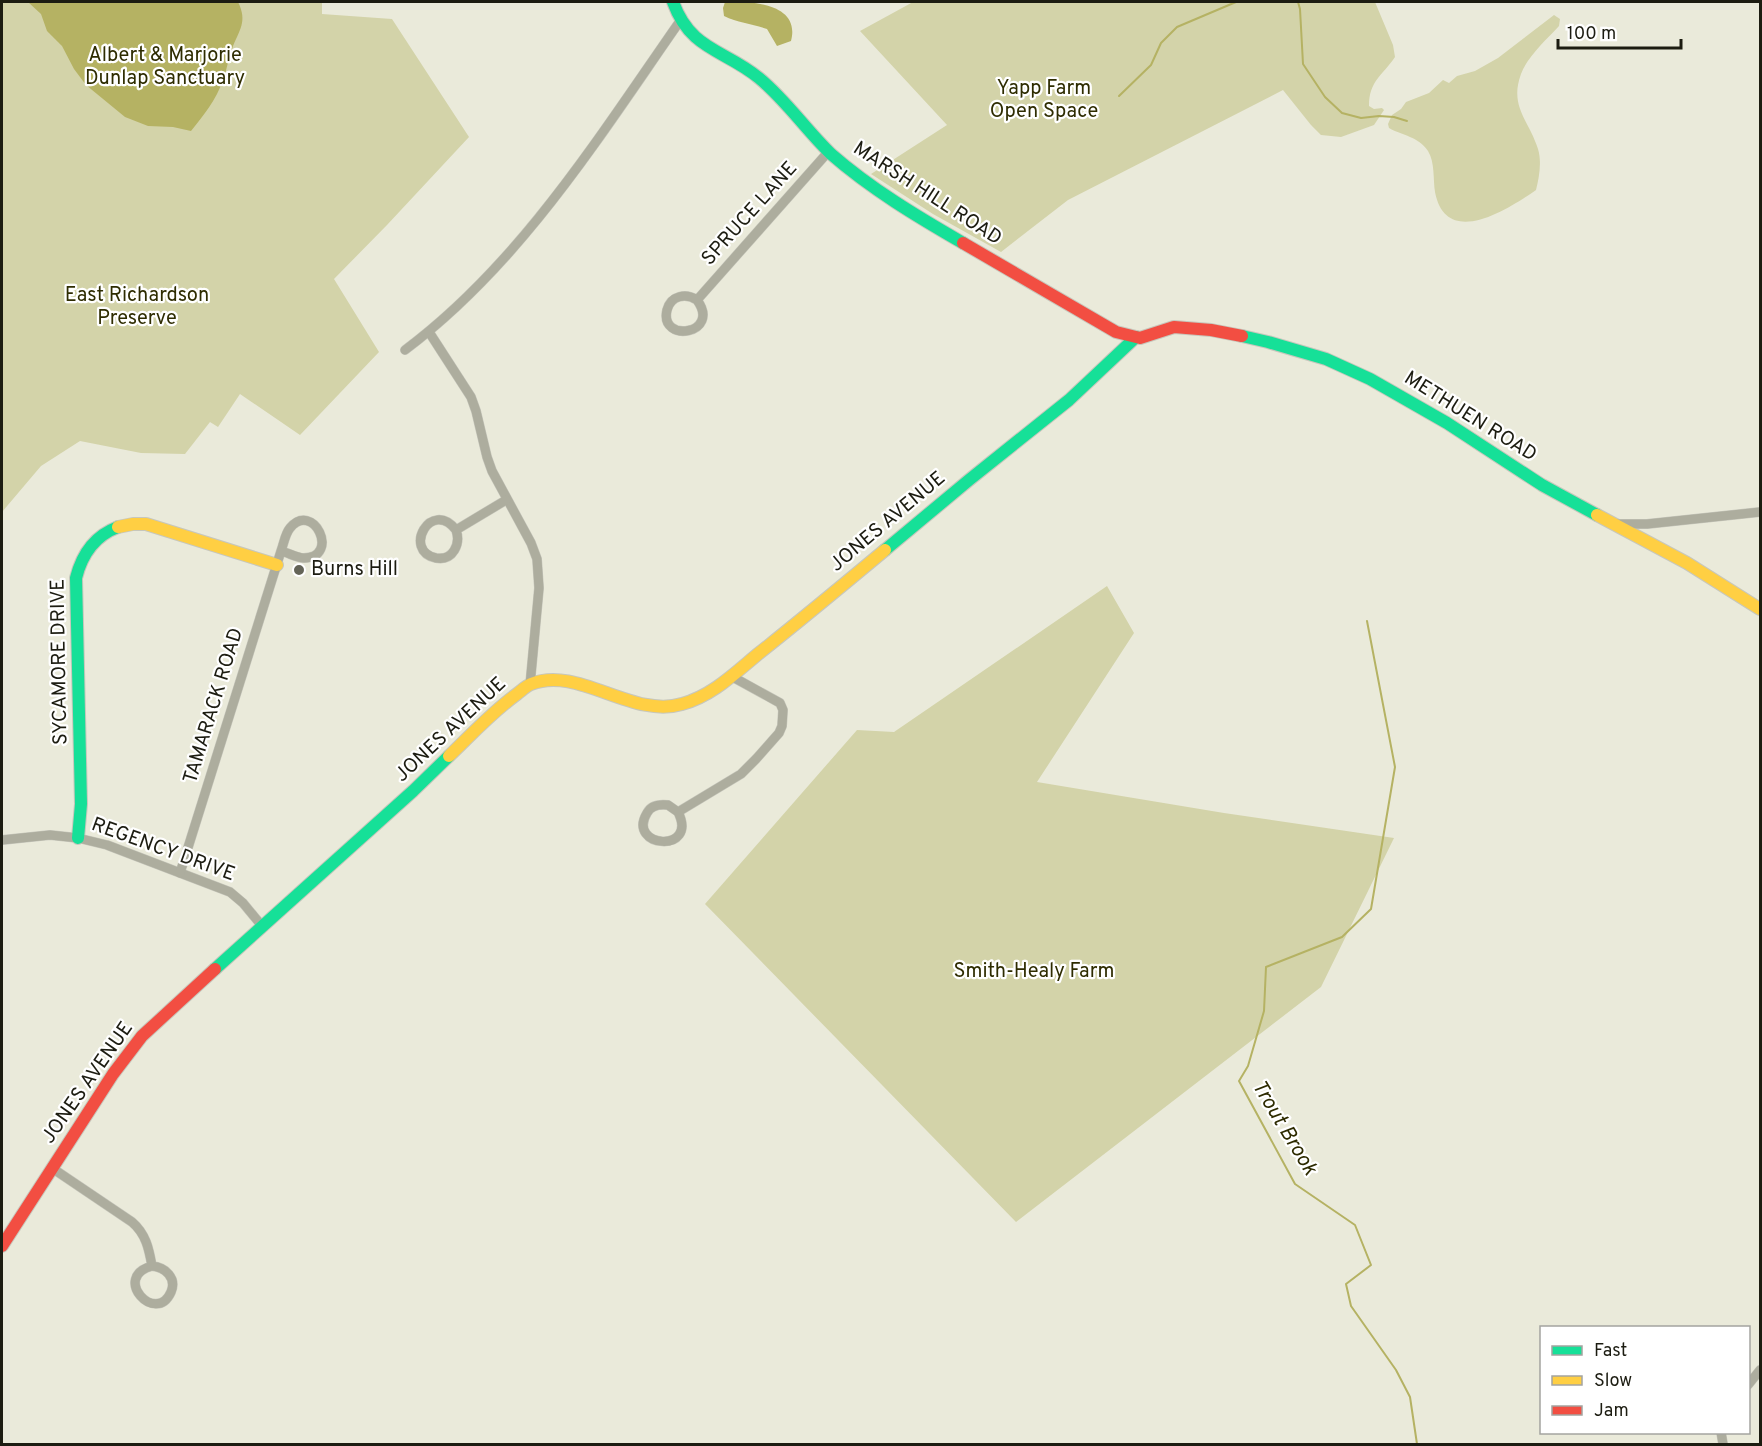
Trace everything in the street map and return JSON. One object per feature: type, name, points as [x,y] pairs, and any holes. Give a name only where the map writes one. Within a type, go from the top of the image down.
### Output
[{"type":"street","name":"MARSH HILL ROAD","points":[[672,2],[676,16],[690,34],[769,86],[829,152],[893,200],[1116,332],[1136,337]]},
{"type":"street","points":[[405,350],[429,332],[476,288],[561,191],[680,21]]},
{"type":"street","name":"SPRUCE LANE","points":[[697,300],[829,152]]},
{"type":"street","points":[[680,296],[697,300],[702,311],[697,327],[686,332],[674,329],[666,314],[670,303],[680,296]]},
{"type":"street","name":"METHUEN ROAD","points":[[1136,337],[1140,338],[1174,327],[1211,330],[1268,342],[1326,359],[1380,385],[1447,423],[1542,485],[1687,563],[1761,609]]},
{"type":"street","points":[[429,332],[471,397],[487,457],[506,500],[534,551],[539,568],[530,684]]},
{"type":"street","name":"JONES AVENUE","points":[[2,1246],[113,1074],[142,1036],[413,791],[502,705],[530,684],[555,679],[584,685],[624,700],[654,706],[681,705],[708,694],[1069,399],[1136,337]]},
{"type":"street","points":[[456,530],[506,500]]},
{"type":"street","points":[[1612,524],[1647,524],[1761,512]]},
{"type":"street","points":[[441,520],[452,525],[456,530],[458,543],[451,554],[446,557],[432,557],[422,548],[420,537],[425,526],[430,522],[441,520]]},
{"type":"street","name":"TAMARACK ROAD","points":[[180,873],[281,550],[289,530],[298,522],[305,521],[312,523],[320,532],[321,546],[314,555],[303,558],[281,550]]},
{"type":"street","name":"SYCAMORE DRIVE","points":[[78,838],[81,804],[76,578],[80,562],[88,548],[99,536],[113,527],[138,523],[277,565]]},
{"type":"street","points":[[678,812],[741,774],[779,733],[782,726],[783,710],[780,703],[731,676]]},
{"type":"street","points":[[668,805],[678,812],[682,824],[674,839],[662,843],[646,834],[645,815],[654,806],[668,805]]},
{"type":"street","name":"REGENCY DRIVE","points":[[2,840],[50,835],[78,838],[107,845],[230,892],[243,903],[262,926]]},
{"type":"street","points":[[52,1168],[137,1226],[147,1243],[152,1266]]},
{"type":"street","points":[[152,1266],[166,1271],[172,1281],[169,1296],[157,1303],[149,1303],[142,1299],[136,1287],[136,1280],[140,1273],[152,1266]]},
{"type":"street","points":[[1750,1384],[1761,1370]]},
{"type":"green space","name":"East Richardson Preserve","points":[[2,2],[322,2],[322,14],[392,19],[469,137],[334,279],[379,352],[300,435],[240,394],[218,427],[210,422],[185,454],[141,453],[80,441],[41,466],[2,512]]},
{"type":"green space","name":"Yapp Farm Open Space","points":[[913,2],[1375,2],[1393,45],[1395,57],[1371,90],[1369,106],[1384,110],[1374,125],[1341,137],[1321,135],[1283,90],[1068,200],[1001,252],[933,214],[871,174],[947,125],[860,31]]},
{"type":"green space","points":[[1554,15],[1560,19],[1559,26],[1528,61],[1518,86],[1519,105],[1540,159],[1536,190],[1510,207],[1479,220],[1464,222],[1451,219],[1441,209],[1435,192],[1433,165],[1428,151],[1415,139],[1389,128],[1388,124],[1392,115],[1406,102],[1429,93],[1443,80],[1449,83],[1457,76],[1475,71],[1498,58]]},
{"type":"green space","name":"Smith-Healy Farm","points":[[1107,586],[1134,633],[1037,782],[1394,838],[1321,987],[1016,1222],[705,904],[857,730],[894,732]]},
{"type":"shaded area","name":"Albert & Marjorie Dunlap Sanctuary","points":[[28,2],[238,2],[242,21],[217,94],[191,131],[173,127],[148,126],[125,117],[86,85],[74,69],[62,46],[47,31],[41,14]]},
{"type":"shaded area","points":[[725,2],[760,4],[781,12],[788,19],[792,28],[791,41],[777,46],[767,29],[724,16]]},
{"type":"waterway","points":[[1119,96],[1151,65],[1161,43],[1177,27],[1236,2]]},
{"type":"waterway","points":[[1298,2],[1303,64],[1325,97],[1342,113],[1361,118],[1379,116],[1407,121]]},
{"type":"waterway","name":"Trout Brook","points":[[1367,621],[1395,767],[1371,909],[1342,937],[1266,967],[1264,1011],[1248,1066],[1239,1081],[1295,1184],[1355,1225],[1371,1265],[1346,1284],[1351,1306],[1396,1370],[1410,1397],[1417,1444]]},
{"type":"traffic: fast","points":[[673,2],[680,18],[699,40],[759,78],[846,167],[895,202],[963,243]]},
{"type":"traffic: fast","points":[[1242,336],[1326,359],[1370,379],[1447,423],[1542,485],[1597,515]]},
{"type":"traffic: fast","points":[[885,550],[1069,400],[1136,337]]},
{"type":"traffic: fast","points":[[78,838],[81,804],[76,578],[90,547],[102,535],[118,527]]},
{"type":"traffic: fast","points":[[215,969],[449,756]]},
{"type":"traffic: slow","points":[[1597,515],[1687,563],[1760,609]]},
{"type":"traffic: slow","points":[[118,527],[146,524],[277,565]]},
{"type":"traffic: slow","points":[[449,756],[499,708],[531,684],[549,680],[567,681],[644,705],[663,707],[693,700],[713,690],[732,676],[885,550]]},
{"type":"traffic: jam","points":[[963,243],[1116,332],[1140,338],[1174,327],[1211,330],[1242,336]]},
{"type":"traffic: jam","points":[[2,1246],[113,1074],[142,1036],[215,969]]},
{"type":"place","name":"Burns Hill","points":[[299,570]]}]
